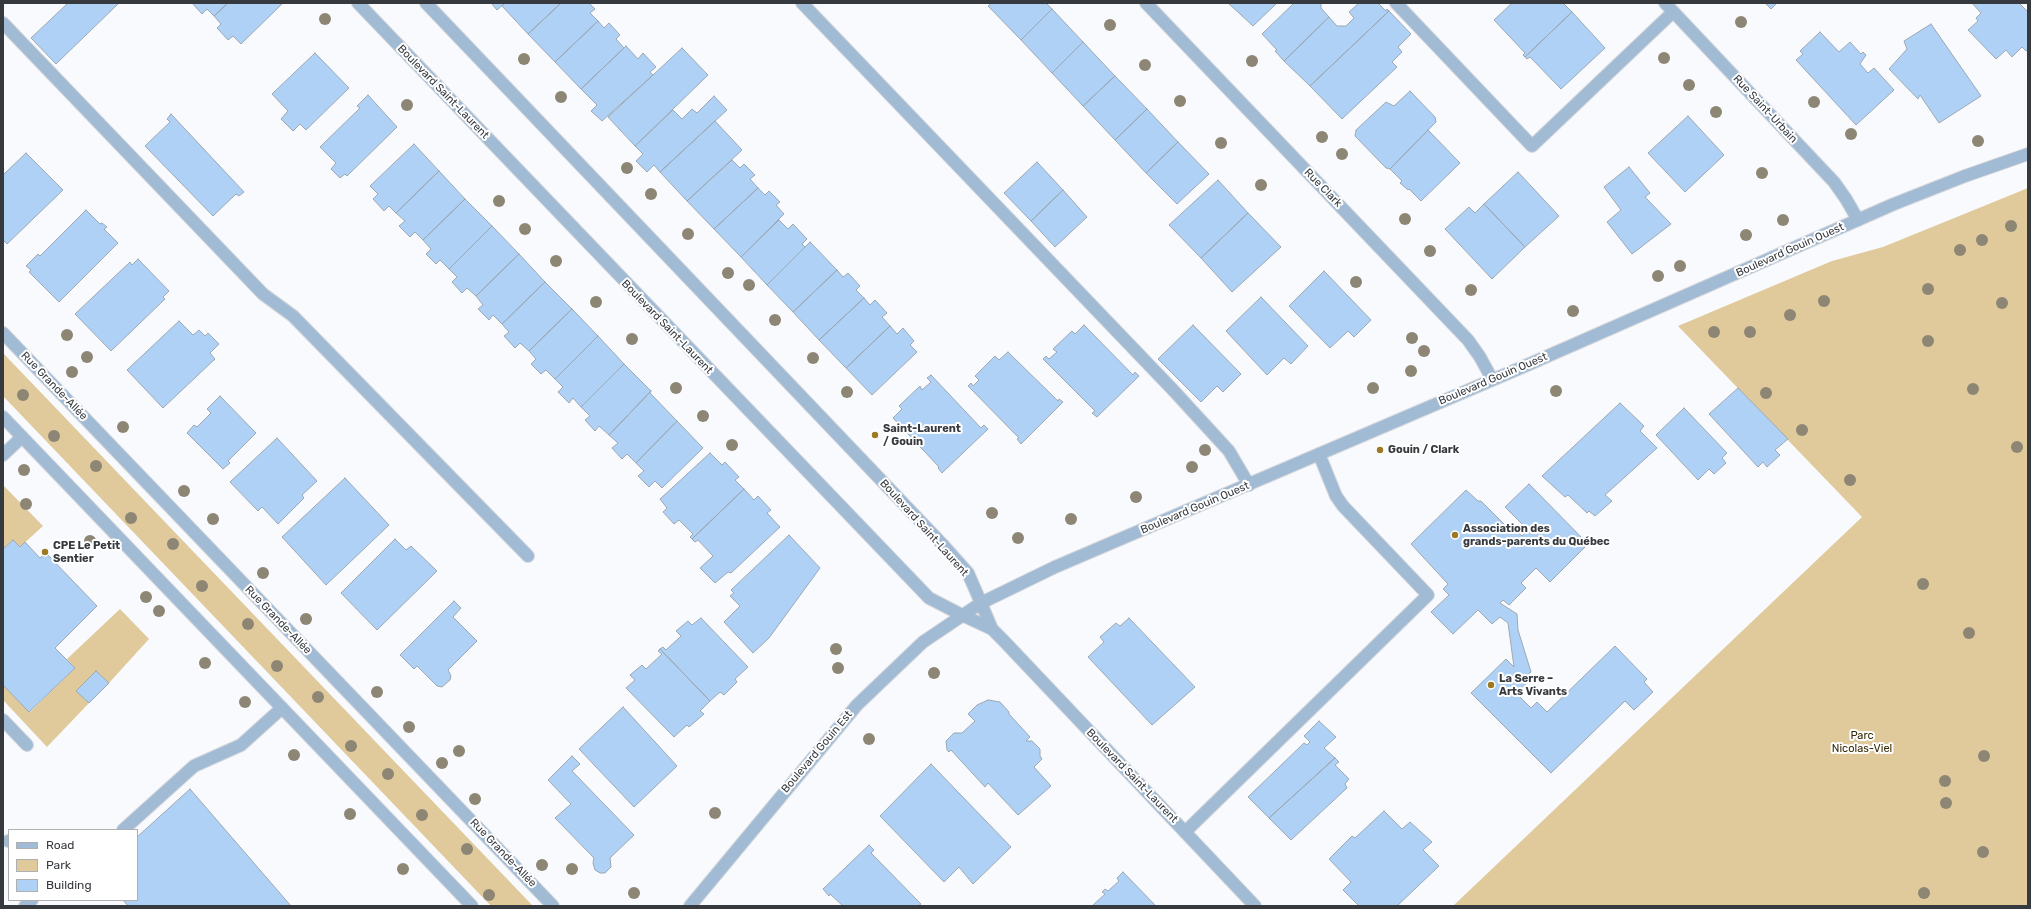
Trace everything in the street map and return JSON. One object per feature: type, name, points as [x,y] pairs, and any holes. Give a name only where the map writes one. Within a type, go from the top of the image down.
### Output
[{"type":"street","name":"Boulevard Saint-Laurent","points":[[358,3],[929,598],[992,629]]},
{"type":"street","name":"Boulevard Saint-Laurent","points":[[426,3],[943,545],[968,573],[992,629],[1255,906]]},
{"type":"street","points":[[802,3],[1174,391],[1229,451],[1249,484]]},
{"type":"street","name":"Rue Clark","points":[[1146,3],[1468,340],[1480,357],[1492,379]]},
{"type":"street","points":[[1396,3],[1532,146],[1669,7]]},
{"type":"street","name":"Rue Saint-Urbain","points":[[1669,7],[1834,182],[1858,220]]},
{"type":"street","points":[[3,23],[263,294],[293,316],[528,556]]},
{"type":"street","name":"Boulevard Gouin Ouest","points":[[962,615],[981,603],[1055,567],[1858,220],[1958,179],[2028,154]]},
{"type":"street","name":"Rue Grande-Allée","points":[[3,333],[553,906]]},
{"type":"street","points":[[3,417],[472,906]]},
{"type":"street","points":[[3,455],[22,437]]},
{"type":"street","points":[[1186,832],[1428,595],[1343,506],[1336,496],[1319,454]]},
{"type":"street","name":"Boulevard Gouin Est","points":[[690,906],[857,705],[923,642],[962,615]]},
{"type":"street","points":[[124,829],[189,770],[207,759],[228,752],[241,745],[282,708]]},
{"type":"street","points":[[3,720],[27,745]]},
{"type":"green space","name":"Parc Nicolas-Viel","points":[[2028,188],[2028,906],[1453,906],[1862,517],[1678,326],[1832,261],[1883,247]]},
{"type":"green space","points":[[3,353],[533,906],[491,906],[3,396]]},
{"type":"green space","points":[[3,485],[43,526],[20,547],[13,540],[3,549]]},
{"type":"green space","points":[[120,609],[149,639],[109,683],[96,672],[77,691],[89,703],[47,747],[3,700],[3,685],[30,712],[75,668],[67,659]]},
{"type":"building","points":[[68,3],[119,3],[56,64],[31,38]]},
{"type":"building","points":[[192,3],[228,3],[214,16],[207,9],[202,14]]},
{"type":"building","points":[[228,3],[283,3],[241,44],[233,36],[228,40],[217,28],[221,24],[214,16]]},
{"type":"building","points":[[491,3],[505,3],[497,10]]},
{"type":"building","points":[[505,3],[561,3],[528,34],[502,6]]},
{"type":"building","points":[[561,3],[589,3],[595,9],[590,13],[598,21],[555,62],[528,34]]},
{"type":"building","points":[[992,3],[1046,3],[1052,9],[1021,40],[988,6]]},
{"type":"building","points":[[1228,3],[1277,3],[1253,26]]},
{"type":"building","points":[[1294,3],[1321,3],[1321,8],[1329,17],[1284,61],[1275,51],[1277,50],[1262,34]]},
{"type":"building","points":[[1359,3],[1378,3],[1386,11],[1387,9],[1389,11],[1310,86],[1284,61],[1329,17],[1337,26],[1346,26],[1354,18],[1349,12]]},
{"type":"building","points":[[1512,3],[1563,3],[1572,12],[1525,57],[1523,55],[1525,53],[1494,20]]},
{"type":"building","points":[[1765,3],[1777,3],[1771,9]]},
{"type":"building","points":[[1972,3],[2019,3],[2028,12],[2028,50],[2026,51],[2022,47],[2012,57],[2006,50],[1996,59],[1968,30],[1978,21],[1976,18],[1981,13]]},
{"type":"building","points":[[1052,9],[1083,42],[1052,73],[1021,40]]},
{"type":"building","points":[[1389,11],[1411,34],[1398,47],[1402,52],[1392,62],[1397,67],[1342,119],[1310,86]]},
{"type":"building","points":[[1572,12],[1605,48],[1561,89],[1530,57],[1527,59],[1525,57]]},
{"type":"building","points":[[598,21],[604,28],[609,23],[620,35],[616,39],[624,48],[581,89],[555,62]]},
{"type":"building","points":[[1931,24],[1981,96],[1939,123],[1920,95],[1918,99],[1889,69],[1907,49],[1904,41]]},
{"type":"building","points":[[1820,32],[1839,52],[1850,42],[1861,54],[1863,52],[1866,55],[1860,64],[1868,73],[1874,68],[1894,90],[1856,125],[1796,60],[1803,54],[1800,51]]},
{"type":"building","points":[[1083,42],[1115,76],[1083,106],[1052,73]]},
{"type":"building","points":[[626,46],[638,59],[643,53],[656,67],[650,72],[653,75],[602,121],[591,111],[597,105],[581,89]]},
{"type":"building","points":[[682,48],[708,75],[635,146],[608,117]]},
{"type":"building","points":[[315,53],[349,88],[306,130],[300,124],[293,131],[281,119],[288,111],[272,94]]},
{"type":"building","points":[[1115,76],[1147,109],[1115,140],[1083,106]]},
{"type":"building","points":[[1410,91],[1435,117],[1436,122],[1390,169],[1386,168],[1355,136],[1356,130],[1386,102],[1394,106]]},
{"type":"building","points":[[368,95],[397,127],[347,176],[345,174],[340,178],[331,169],[336,163],[320,147],[360,108],[357,106]]},
{"type":"building","points":[[714,96],[727,110],[660,172],[654,165],[647,172],[636,161],[643,154],[635,146],[673,110],[682,119],[692,109],[697,113]]},
{"type":"building","points":[[1147,109],[1178,142],[1146,173],[1115,140]]},
{"type":"building","points":[[171,114],[244,192],[239,196],[236,194],[213,216],[145,146],[170,122],[167,119]]},
{"type":"building","points":[[1688,116],[1724,155],[1685,192],[1648,153]]},
{"type":"building","points":[[715,121],[742,150],[687,201],[660,172]]},
{"type":"building","points":[[1428,130],[1460,163],[1421,201],[1409,189],[1408,190],[1400,183],[1402,181],[1390,169]]},
{"type":"building","points":[[1178,142],[1209,174],[1177,204],[1146,173]]},
{"type":"building","points":[[414,144],[439,171],[396,213],[389,206],[384,211],[373,199],[378,194],[370,186]]},
{"type":"building","points":[[26,153],[63,190],[7,244],[3,240],[3,175]]},
{"type":"building","points":[[732,160],[740,168],[744,164],[755,175],[750,179],[758,188],[714,229],[687,201]]},
{"type":"building","points":[[1037,162],[1063,190],[1031,221],[1004,193]]},
{"type":"building","points":[[1629,167],[1650,193],[1645,197],[1671,224],[1632,254],[1607,222],[1621,210],[1604,187]]},
{"type":"building","points":[[439,171],[465,199],[423,240],[415,232],[410,237],[399,226],[405,221],[396,213]]},
{"type":"building","points":[[1518,172],[1559,216],[1525,247],[1484,204]]},
{"type":"building","points":[[1218,180],[1248,213],[1201,258],[1169,225]]},
{"type":"building","points":[[758,188],[765,195],[769,191],[780,202],[776,205],[784,214],[741,257],[714,229]]},
{"type":"building","points":[[1063,190],[1087,217],[1055,247],[1031,221]]},
{"type":"building","points":[[465,199],[492,226],[449,269],[440,260],[436,264],[426,254],[431,249],[423,240]]},
{"type":"building","points":[[1484,204],[1525,247],[1492,279],[1445,229],[1469,207],[1475,213]]},
{"type":"building","points":[[86,210],[100,224],[102,223],[107,227],[104,229],[118,243],[59,302],[29,272],[31,270],[26,266],[38,254],[40,256]]},
{"type":"building","points":[[1248,213],[1281,247],[1232,292],[1201,258]]},
{"type":"building","points":[[779,220],[788,229],[793,224],[807,239],[802,244],[805,247],[767,285],[741,257]]},
{"type":"building","points":[[492,226],[519,254],[476,296],[467,288],[462,293],[452,282],[457,277],[449,269]]},
{"type":"building","points":[[810,242],[837,270],[793,312],[767,285]]},
{"type":"building","points":[[519,254],[545,282],[502,324],[493,315],[489,320],[478,309],[483,305],[476,296]]},
{"type":"building","points":[[138,259],[169,291],[163,297],[165,299],[111,351],[75,314],[130,262],[132,265]]},
{"type":"building","points":[[837,270],[843,277],[848,273],[860,286],[856,290],[864,298],[819,340],[793,312]]},
{"type":"building","points":[[1324,271],[1371,320],[1354,337],[1348,331],[1330,348],[1289,306]]},
{"type":"building","points":[[545,282],[572,309],[529,351],[520,343],[515,348],[504,336],[509,332],[502,324]]},
{"type":"building","points":[[1261,297],[1308,346],[1291,364],[1284,358],[1267,375],[1226,331]]},
{"type":"building","points":[[864,298],[870,305],[875,300],[887,313],[882,317],[890,326],[846,368],[819,340]]},
{"type":"building","points":[[572,309],[598,336],[555,379],[546,370],[541,374],[531,364],[536,359],[529,351]]},
{"type":"building","points":[[179,321],[193,335],[199,330],[205,336],[208,333],[219,344],[210,353],[215,359],[163,408],[127,370]]},
{"type":"building","points":[[1084,325],[1133,375],[1135,372],[1139,376],[1097,417],[1092,413],[1095,411],[1043,359],[1046,356],[1049,359],[1057,352],[1053,349],[1072,331],[1075,334]]},
{"type":"building","points":[[1193,325],[1241,374],[1223,392],[1217,386],[1201,402],[1158,359]]},
{"type":"building","points":[[890,326],[897,334],[903,328],[914,341],[910,345],[917,352],[872,395],[846,368]]},
{"type":"building","points":[[598,336],[624,364],[581,407],[573,398],[569,403],[558,392],[563,387],[555,379]]},
{"type":"building","points":[[1008,352],[1058,401],[1059,399],[1063,402],[1021,444],[1017,439],[1019,438],[968,386],[971,383],[973,386],[979,380],[975,376],[995,356],[999,360]]},
{"type":"building","points":[[624,364],[651,391],[609,435],[599,426],[595,431],[585,420],[590,416],[581,407]]},
{"type":"building","points":[[931,375],[981,428],[984,425],[988,429],[942,473],[938,468],[939,467],[893,418],[902,409],[899,406],[920,386],[922,390],[931,382],[927,378]]},
{"type":"building","points":[[1738,388],[1788,439],[1775,450],[1780,455],[1767,467],[1763,462],[1758,467],[1709,414]]},
{"type":"building","points":[[651,391],[650,393],[677,421],[636,463],[627,454],[622,459],[612,448],[618,443],[609,435]]},
{"type":"building","points":[[220,396],[256,433],[228,461],[230,463],[223,469],[187,433],[194,425],[197,427],[211,413],[207,409]]},
{"type":"building","points":[[1620,403],[1644,426],[1640,431],[1657,448],[1605,495],[1612,501],[1595,516],[1589,511],[1587,513],[1568,495],[1565,497],[1542,476]]},
{"type":"building","points":[[1684,408],[1727,453],[1722,458],[1726,463],[1714,474],[1709,469],[1698,480],[1656,435]]},
{"type":"building","points":[[677,421],[703,448],[662,488],[655,481],[649,487],[638,476],[644,471],[636,463]]},
{"type":"building","points":[[277,438],[317,481],[302,495],[304,498],[278,524],[262,507],[258,511],[230,482]]},
{"type":"building","points":[[710,453],[722,465],[725,462],[739,477],[735,480],[744,489],[692,539],[690,537],[693,534],[679,520],[674,524],[663,512],[667,508],[660,499]]},
{"type":"building","points":[[345,478],[389,525],[326,585],[282,537]]},
{"type":"building","points":[[1529,484],[1588,544],[1550,582],[1536,568],[1521,583],[1526,588],[1509,605],[1503,600],[1500,603],[1517,614],[1518,630],[1531,672],[1527,675],[1531,679],[1516,693],[1531,708],[1537,702],[1547,712],[1615,646],[1647,679],[1644,682],[1653,692],[1634,710],[1625,701],[1551,773],[1471,693],[1506,659],[1514,667],[1508,623],[1500,617],[1492,624],[1478,610],[1453,634],[1431,612],[1449,595],[1443,589],[1448,584],[1411,544],[1466,490],[1478,501],[1481,501],[1506,526],[1510,525],[1522,536],[1528,530],[1505,507]]},
{"type":"building","points":[[744,489],[754,500],[758,496],[771,510],[767,513],[780,527],[731,573],[728,572],[715,583],[700,568],[713,556],[698,540],[695,542],[692,539]]},
{"type":"building","points":[[789,535],[820,568],[769,638],[753,653],[724,622],[740,606],[730,596],[734,593],[731,590]]},
{"type":"building","points":[[395,539],[406,550],[411,546],[437,571],[377,630],[341,593]]},
{"type":"building","points":[[13,540],[20,547],[25,542],[40,558],[46,553],[97,606],[55,648],[75,668],[29,712],[3,685],[3,549]]},
{"type":"building","points":[[454,601],[461,608],[453,617],[477,641],[448,670],[451,676],[450,680],[442,687],[437,686],[417,666],[414,669],[400,655]]},
{"type":"building","points":[[701,618],[748,667],[735,679],[737,682],[724,695],[720,692],[710,701],[660,649],[663,647],[666,650],[681,636],[676,631],[688,621],[692,625]]},
{"type":"building","points":[[1129,618],[1195,687],[1152,725],[1088,657],[1104,642],[1100,637],[1116,623],[1120,626]]},
{"type":"building","points":[[660,649],[710,701],[700,711],[704,714],[689,727],[687,725],[674,737],[626,688],[635,680],[630,675],[642,665],[646,669],[662,654],[658,651]]},
{"type":"building","points":[[96,671],[109,683],[89,703],[76,691]]},
{"type":"building","points":[[988,700],[1000,702],[1030,737],[1026,741],[1032,741],[1040,749],[1040,756],[1042,759],[1034,767],[1051,786],[1018,815],[988,783],[985,787],[951,750],[949,752],[947,750],[946,741],[954,733],[962,733],[975,721],[968,714],[977,705]]},
{"type":"building","points":[[623,707],[677,766],[634,807],[579,749]]},
{"type":"building","points":[[1319,721],[1336,737],[1324,748],[1335,758],[1269,818],[1248,797],[1304,743],[1307,745],[1310,742],[1304,736]]},
{"type":"building","points":[[572,756],[580,764],[572,771],[634,835],[610,858],[611,867],[605,873],[600,873],[595,870],[593,863],[594,858],[555,818],[571,804],[548,780]]},
{"type":"building","points":[[1335,758],[1339,762],[1335,765],[1349,779],[1345,784],[1347,788],[1291,840],[1269,818]]},
{"type":"building","points":[[931,764],[1011,847],[973,884],[959,867],[944,882],[880,816]]},
{"type":"building","points":[[190,789],[291,906],[128,906],[124,901],[138,901],[138,836]]},
{"type":"building","points":[[1384,811],[1402,829],[1410,822],[1432,842],[1423,850],[1439,866],[1397,906],[1359,906],[1343,890],[1351,882],[1329,859],[1352,836],[1355,838]]},
{"type":"building","points":[[869,845],[874,850],[871,853],[921,904],[918,906],[843,906],[830,894],[829,896],[823,889]]},
{"type":"building","points":[[1123,872],[1156,906],[1092,906],[1105,894],[1102,892],[1105,889],[1108,891],[1119,881],[1117,878]]},
{"type":"place","name":"Saint-Laurent / Gouin","points":[[875,435]]},
{"type":"place","name":"Gouin / Clark","points":[[1380,450]]},
{"type":"place","name":"Association des grands-parents du Québec","points":[[1455,535]]},
{"type":"place","name":"CPE Le Petit Sentier","points":[[45,552]]},
{"type":"place","name":"La Serre – Arts Vivants","points":[[1491,685]]}]
